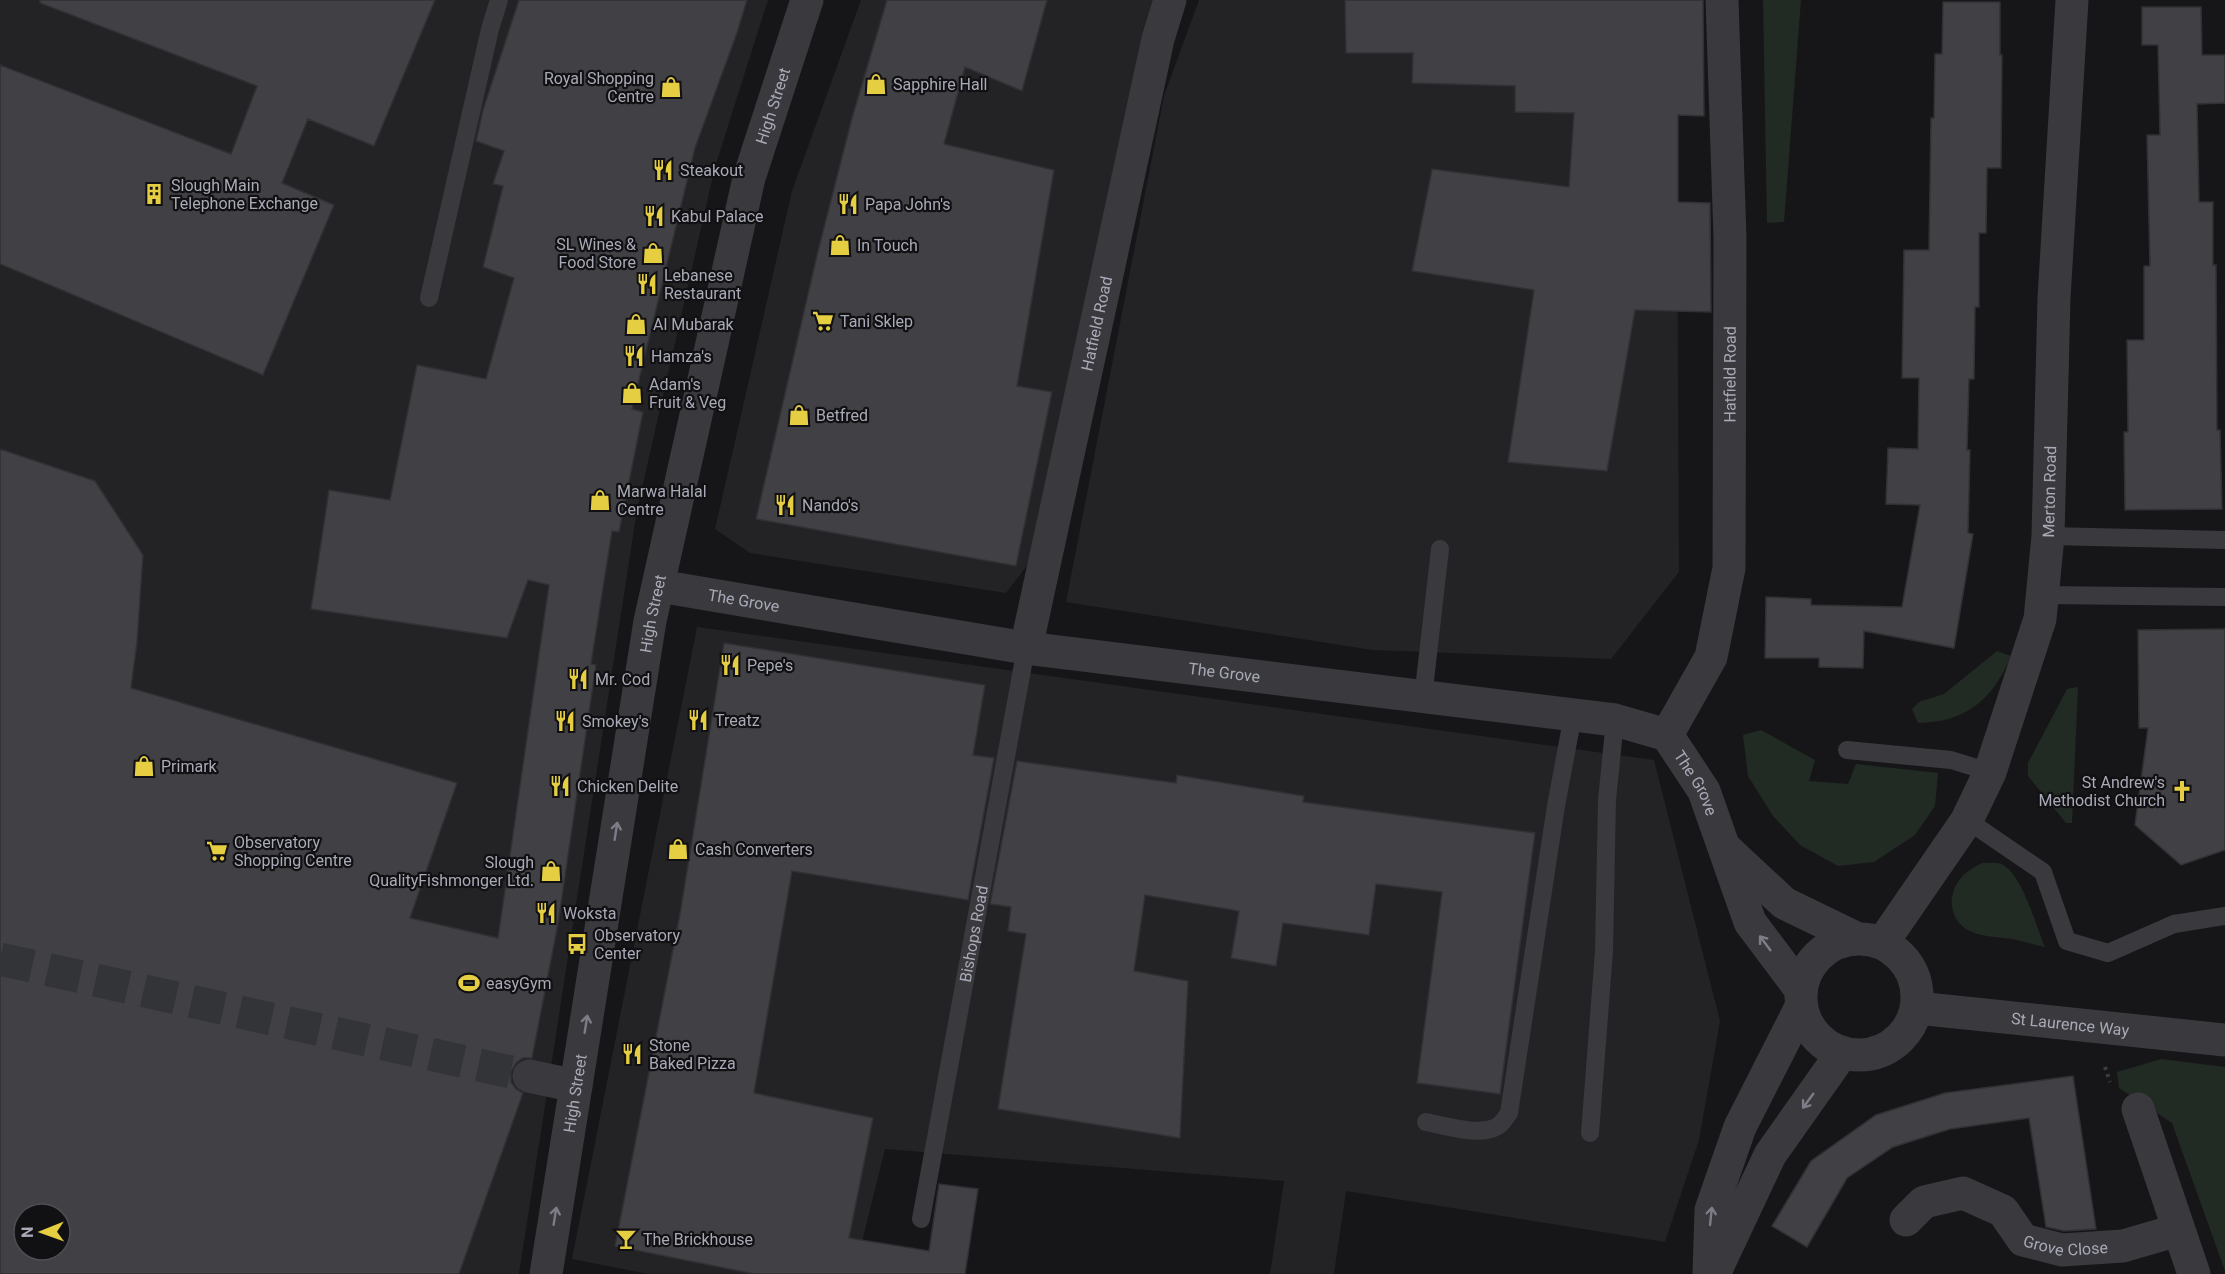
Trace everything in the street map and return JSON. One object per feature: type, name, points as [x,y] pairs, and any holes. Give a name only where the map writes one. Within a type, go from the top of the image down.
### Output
[{"type":"street","name":"High Street","points":[[546,1274],[650,621],[749,178],[807,0]]},
{"type":"street","name":"Hatfield Road","points":[[1026,648],[1158,39],[1170,0]]},
{"type":"street","name":"Hatfield Road","points":[[1667,735],[1712,657],[1729,568],[1730,238],[1722,0]]},
{"type":"street","name":"Merton Road","points":[[1869,940],[1967,820],[1990,772],[2040,619],[2048,536],[2054,298],[2072,0]]},
{"type":"street","name":"The Grove","points":[[658,586],[1026,648],[1615,720],[1667,735],[1704,791],[1750,922],[1801,998]]},
{"type":"street","name":"The Grove","points":[[1722,845],[1784,903],[1869,940]]},
{"type":"street","points":[[1709,1274],[1711,1210],[1714,1200],[1740,1127],[1801,998],[1810,964],[1828,945],[1869,940],[1905,958],[1917,982],[1917,1008],[1907,1031],[1890,1047],[1867,1055],[1842,1053],[1823,1044],[1809,1027],[1801,998]]},
{"type":"street","name":"St Laurence Way","points":[[1917,1008],[2225,1040]]},
{"type":"street","points":[[1714,1274],[1770,1155],[1842,1053]]},
{"type":"street","points":[[528,1076],[576,1086]]},
{"type":"street","points":[[2138,1109],[2194,1274]]},
{"type":"street","name":"Grove Close","points":[[1906,1220],[1924,1202],[1963,1193],[2003,1211],[2023,1240],[2062,1250],[2123,1246],[2178,1230]]},
{"type":"lane","points":[[429,298],[490,29],[499,0]]},
{"type":"lane","points":[[2048,536],[2225,540]]},
{"type":"lane","points":[[1423,698],[1440,549]]},
{"type":"lane","points":[[2043,595],[2225,597]]},
{"type":"lane","name":"Bishops Road","points":[[921,1219],[1026,648]]},
{"type":"lane","points":[[1426,1122],[1456,1129],[1486,1130],[1498,1126],[1509,1113],[1556,806],[1573,715]]},
{"type":"lane","points":[[1590,1133],[1604,951],[1607,800],[1615,720]]},
{"type":"lane","points":[[1846,750],[1951,760],[1990,772]]},
{"type":"lane","points":[[1967,820],[2043,872],[2067,941],[2108,954],[2174,924],[2225,916]]},
{"type":"shaded area","points":[[0,0],[768,0],[715,167],[637,510],[519,1274],[0,1274]]},
{"type":"shaded area","points":[[861,0],[1154,0],[1032,559],[1006,593],[750,553],[715,529],[792,191]]},
{"type":"shaded area","points":[[1199,0],[1676,0],[1679,572],[1611,659],[1372,650],[1066,602],[1164,96]]},
{"type":"shaded area","points":[[1763,0],[1801,0],[1784,222],[1767,223]]},
{"type":"shaded area","points":[[697,627],[1654,760],[1720,1021],[1699,1140],[1665,1242],[1346,1191],[1334,1274],[1270,1274],[1284,1181],[885,1149],[854,1274],[648,1274],[572,1259]]},
{"type":"shaded area","points":[[1997,651],[2011,656],[1987,696],[1964,713],[1935,722],[1918,723],[1912,709],[1919,702],[1944,694]]},
{"type":"shaded area","points":[[2078,687],[2072,823],[2066,823],[2028,776],[2028,763],[2067,689]]},
{"type":"shaded area","points":[[1761,730],[1815,760],[1809,781],[1848,784],[1856,764],[1938,773],[1935,806],[1915,835],[1874,862],[1838,866],[1800,845],[1773,816],[1748,776],[1743,735]]},
{"type":"shaded area","points":[[1982,863],[2001,864],[2009,869],[2028,901],[2045,947],[1977,934],[1962,926],[1957,920],[1952,902],[1956,886],[1967,872]]},
{"type":"shaded area","points":[[2161,1059],[2225,1067],[2225,1271],[2172,1123],[2119,1088],[2117,1072]]},
{"type":"building","name":"Slough Main Telephone Exchange","points":[[40,0],[435,0],[374,146],[308,119],[282,183],[334,205],[263,375],[0,264],[0,65],[231,154],[257,86],[40,3]]},
{"type":"building","points":[[519,0],[747,0],[695,148],[632,409],[643,412],[619,532],[612,531],[591,664],[596,665],[558,924],[532,1058],[523,1058],[516,1063],[511,1072],[511,1082],[523,1093],[459,1274],[0,1274],[0,449],[95,481],[143,555],[137,642],[131,688],[457,783],[410,918],[498,938],[549,585],[528,580],[507,638],[311,609],[329,490],[390,500],[417,365],[486,379],[514,278],[483,267],[503,186],[493,184],[504,151],[476,141],[483,110]]},
{"type":"building","points":[[887,0],[1047,0],[1022,91],[965,67],[944,144],[1054,170],[1017,386],[1052,392],[1016,566],[756,519],[818,251],[852,118]]},
{"type":"building","points":[[1345,0],[1703,0],[1704,116],[1678,115],[1678,202],[1710,203],[1711,312],[1635,310],[1607,471],[1508,462],[1534,290],[1412,271],[1432,169],[1569,187],[1574,113],[1515,112],[1515,86],[1412,83],[1413,53],[1346,53]]},
{"type":"building","points":[[1943,2],[2000,2],[2000,55],[2002,55],[2001,168],[1987,168],[1986,233],[1979,233],[1979,307],[1975,307],[1974,379],[1969,379],[1968,533],[1973,534],[1954,648],[1864,631],[1863,668],[1819,667],[1819,658],[1765,658],[1766,597],[1811,599],[1811,605],[1902,607],[1920,505],[1886,504],[1888,448],[1918,449],[1919,378],[1902,378],[1904,250],[1929,250],[1931,118],[1934,118],[1935,54],[1942,54]]},
{"type":"building","points":[[2142,7],[2201,7],[2202,55],[2225,55],[2225,103],[2197,104],[2199,202],[2213,202],[2213,265],[2216,265],[2217,430],[2220,430],[2222,509],[2125,510],[2124,432],[2128,432],[2127,340],[2144,340],[2144,266],[2150,266],[2147,135],[2160,135],[2158,45],[2142,45]]},
{"type":"building","points":[[2225,629],[2225,850],[2181,865],[2135,825],[2148,728],[2139,728],[2138,630]]},
{"type":"building","points":[[724,643],[985,685],[973,755],[994,758],[968,900],[792,871],[754,1093],[873,1118],[849,1238],[929,1251],[939,1184],[978,1189],[965,1274],[754,1274],[615,1246],[680,914]]},
{"type":"building","points":[[1017,761],[1176,783],[1177,775],[1304,796],[1303,802],[1535,833],[1500,1094],[1417,1083],[1442,892],[1376,884],[1369,935],[1283,923],[1276,966],[1231,958],[1239,911],[1145,895],[1134,971],[1188,981],[1180,1138],[998,1109],[1026,934],[1008,931],[1011,907],[990,904]]},
{"type":"building","points":[[2073,1076],[2096,1229],[2064,1231],[2046,1227],[2029,1118],[1950,1129],[1893,1147],[1847,1178],[1807,1247],[1772,1226],[1811,1161],[1876,1115],[1945,1093]]},
{"type":"tunnel","points":[[0,959],[529,1076]]},
{"type":"place","name":"Sapphire Hall","points":[[876,84]]},
{"type":"place","name":"Royal Shopping Centre","points":[[671,87]]},
{"type":"place","name":"Steakout","points":[[663,170]]},
{"type":"place","name":"Slough Main Telephone Exchange","points":[[154,194]]},
{"type":"place","name":"Papa John's","points":[[848,204]]},
{"type":"place","name":"Kabul Palace","points":[[654,216]]},
{"type":"place","name":"In Touch","points":[[840,245]]},
{"type":"place","name":"SL Wines & Food Store","points":[[653,253]]},
{"type":"place","name":"Lebanese Restaurant","points":[[647,284]]},
{"type":"place","name":"Tani Sklep","points":[[823,321]]},
{"type":"place","name":"Al Mubarak","points":[[636,324]]},
{"type":"place","name":"Hamza's","points":[[634,356]]},
{"type":"place","name":"Adam's Fruit & Veg","points":[[632,393]]},
{"type":"place","name":"Betfred","points":[[799,415]]},
{"type":"place","name":"Marwa Halal Centre","points":[[600,500]]},
{"type":"place","name":"Nando's","points":[[785,505]]},
{"type":"place","name":"Pepe's","points":[[730,665]]},
{"type":"place","name":"Mr. Cod","points":[[578,679]]},
{"type":"place","name":"Treatz","points":[[698,720]]},
{"type":"place","name":"Smokey's","points":[[565,721]]},
{"type":"place","name":"Primark","points":[[144,766]]},
{"type":"place","name":"Chicken Delite","points":[[560,786]]},
{"type":"place","name":"St Andrew's Methodist Church","points":[[2182,791]]},
{"type":"place","name":"Cash Converters","points":[[678,849]]},
{"type":"place","name":"Observatory Shopping Centre","points":[[217,851]]},
{"type":"place","name":"Slough QualityFishmonger Ltd.","points":[[551,871]]},
{"type":"place","name":"Woksta","points":[[546,913]]},
{"type":"place","name":"Observatory Center","points":[[577,944]]},
{"type":"place","name":"easyGym","points":[[469,983]]},
{"type":"place","name":"Stone Baked Pizza","points":[[632,1054]]},
{"type":"place","name":"The Brickhouse","points":[[626,1239]]}]
